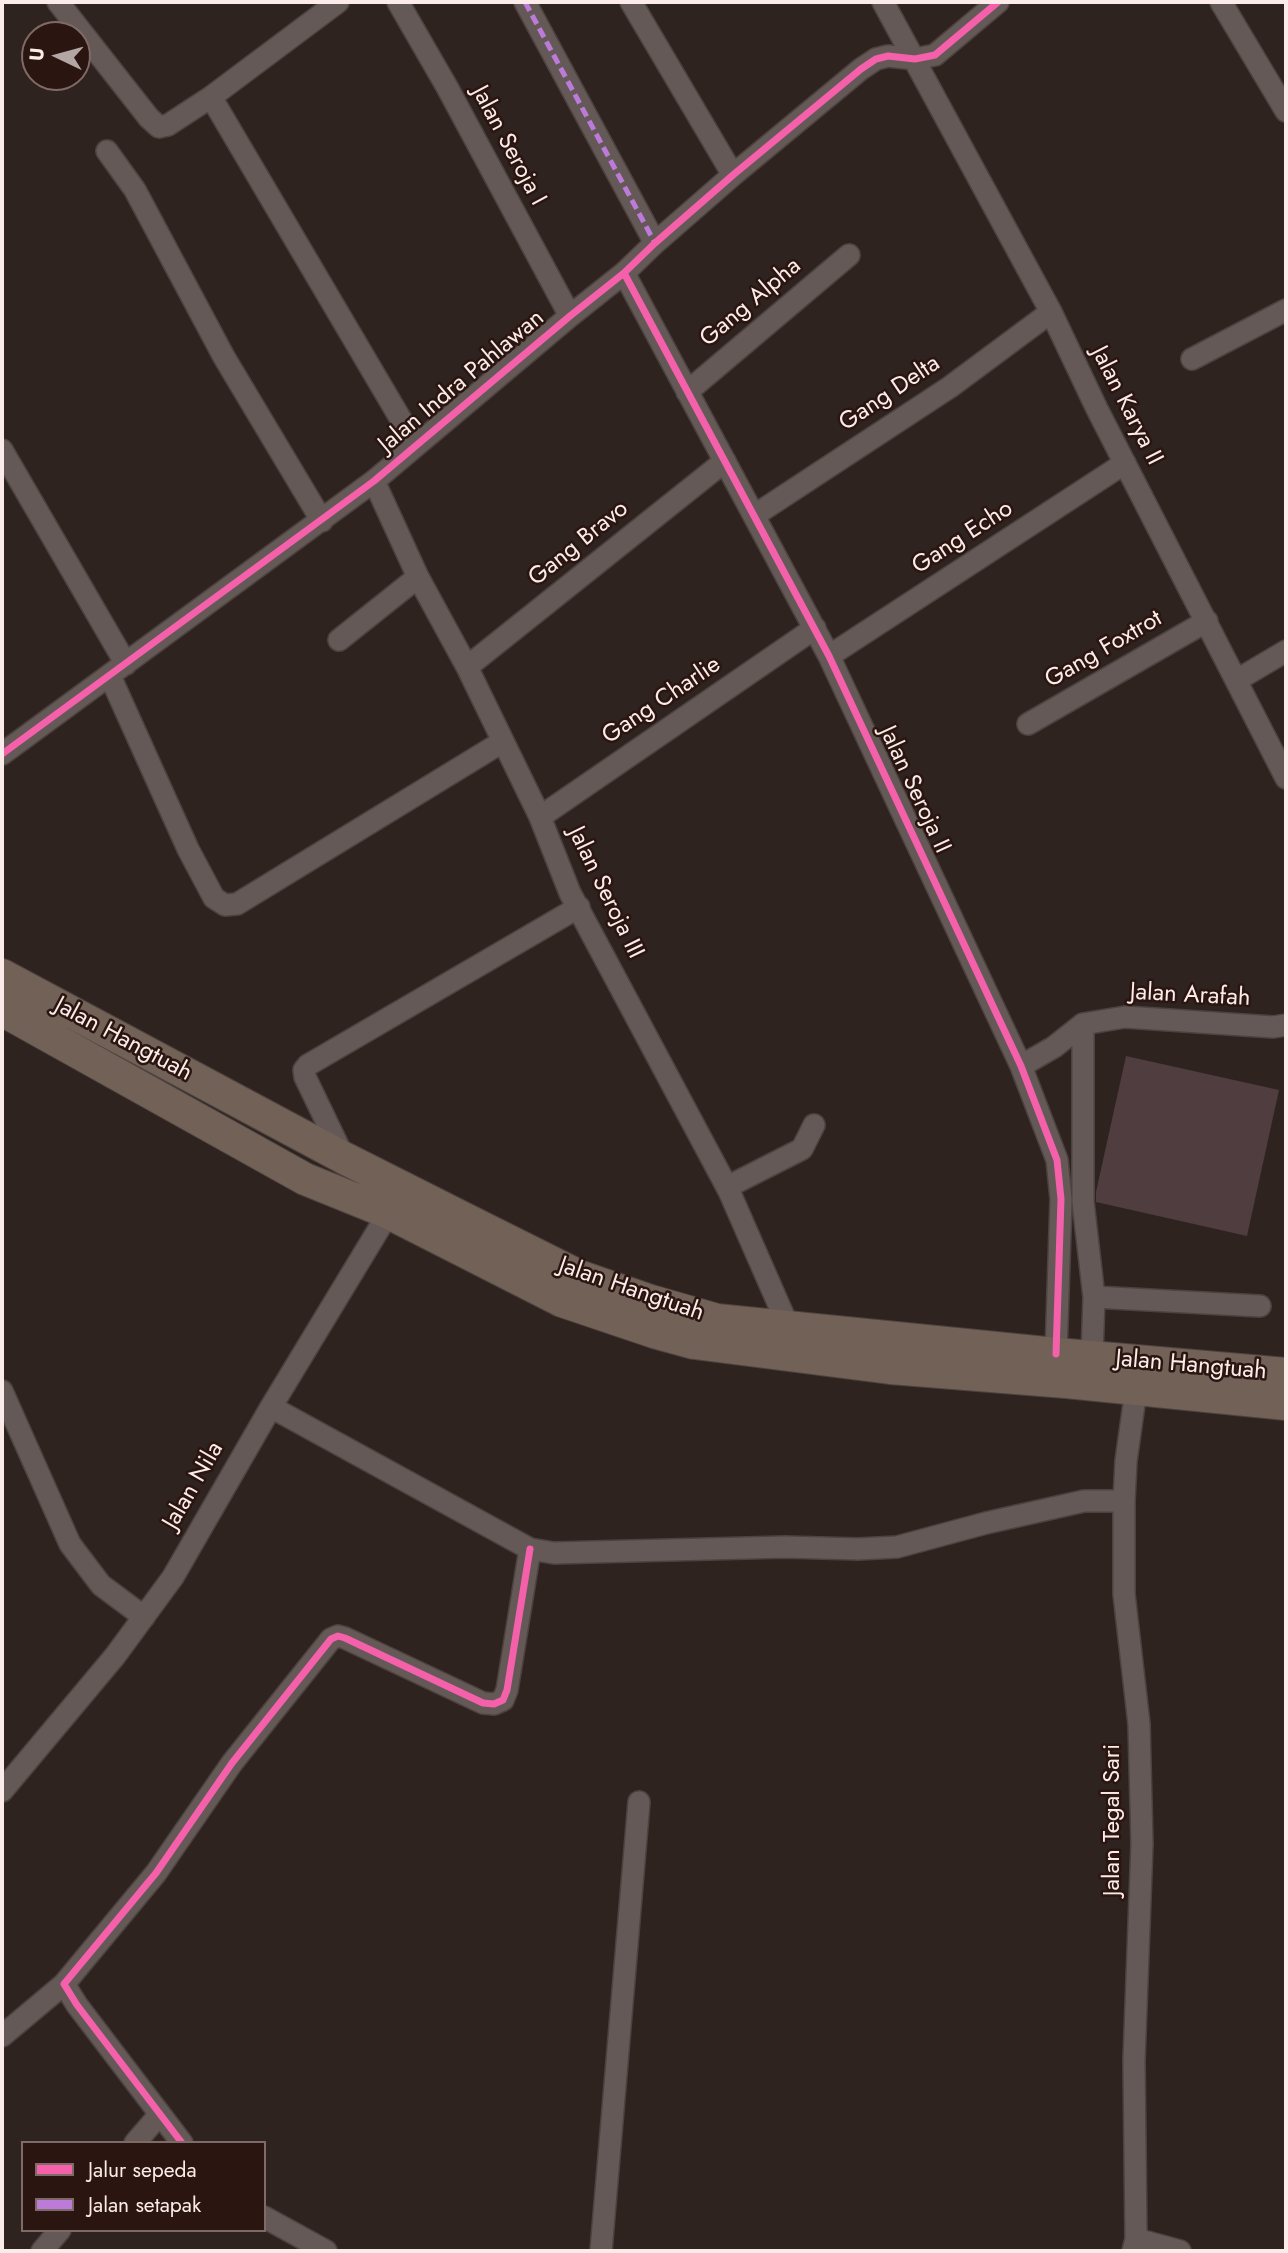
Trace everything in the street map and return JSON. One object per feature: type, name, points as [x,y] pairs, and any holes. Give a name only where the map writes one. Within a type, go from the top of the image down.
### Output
[{"type":"highway","name":"Jalan Hangtuah","points":[[2,975],[344,1158],[396,1200],[562,1301],[654,1332],[694,1343],[890,1368],[1286,1404]]},
{"type":"highway","name":"Jalan Hangtuah","points":[[2,1010],[305,1179],[396,1200],[579,1276],[716,1320],[1286,1374]]},
{"type":"highway","points":[[890,1368],[895,1338]]},
{"type":"street","points":[[58,2],[149,118],[159,127],[168,125],[211,97],[338,2]]},
{"type":"street","name":"Jalan Seroja I","points":[[398,2],[447,87],[570,316]]},
{"type":"street","points":[[525,2],[655,243]]},
{"type":"street","points":[[631,2],[733,176]]},
{"type":"street","name":"Jalan Karya II","points":[[883,2],[1051,312],[1286,778]]},
{"type":"street","name":"Jalan Indra Pahlawan","points":[[2,754],[374,481],[625,273],[655,243],[733,176],[876,59],[915,59],[935,55],[998,2]]},
{"type":"street","points":[[1221,2],[1286,111]]},
{"type":"street","points":[[211,97],[416,445]]},
{"type":"street","points":[[107,151],[135,190],[224,357],[322,521]]},
{"type":"street","name":"Gang Alpha","points":[[687,392],[849,255]]},
{"type":"street","name":"Jalan Seroja II","points":[[625,273],[829,656],[1021,1066],[1057,1160],[1061,1199],[1056,1354]]},
{"type":"street","points":[[1192,359],[1286,310]]},
{"type":"street","name":"Gang Delta","points":[[755,515],[950,387],[1051,312]]},
{"type":"street","points":[[2,450],[118,670],[188,849],[214,898],[225,905],[237,904],[502,742]]},
{"type":"street","name":"Gang Bravo","points":[[467,667],[725,461]]},
{"type":"street","name":"Gang Echo","points":[[829,656],[1125,463]]},
{"type":"street","name":"Jalan Seroja III","points":[[374,481],[418,577],[467,667],[540,817],[563,878],[729,1191],[789,1328]]},
{"type":"street","points":[[339,640],[418,577]]},
{"type":"street","name":"Gang Foxtrot","points":[[1028,724],[1207,621]]},
{"type":"street","name":"Gang Charlie","points":[[540,817],[815,628]]},
{"type":"street","points":[[1237,680],[1286,651]]},
{"type":"street","points":[[344,1158],[305,1077],[304,1070],[308,1065],[579,907]]},
{"type":"street","name":"Jalan Arafah","points":[[1083,1024],[1125,1017],[1273,1027],[1286,1025]]},
{"type":"street","points":[[1021,1066],[1054,1048],[1083,1024]]},
{"type":"street","points":[[1083,1024],[1083,1202],[1094,1297],[1092,1357]]},
{"type":"street","points":[[729,1191],[733,1184],[802,1149],[814,1125]]},
{"type":"street","name":"Jalan Nila","points":[[2,1791],[115,1656],[173,1577],[271,1407],[396,1200]]},
{"type":"street","points":[[1094,1297],[1260,1306]]},
{"type":"street","name":"Jalan Tegal Sari","points":[[1135,2245],[1134,2060],[1142,1844],[1139,1724],[1124,1594],[1124,1501],[1126,1461],[1136,1390]]},
{"type":"street","points":[[2,1391],[10,1434],[70,1544],[101,1585],[144,1617]]},
{"type":"street","points":[[271,1407],[530,1549],[554,1553],[785,1546],[858,1549],[897,1547],[1084,1501],[1124,1501]]},
{"type":"street","points":[[2,2036],[64,1984],[156,1873],[232,1763],[331,1639],[338,1636],[345,1638],[483,1703],[494,1704],[503,1700],[507,1690],[530,1549]]},
{"type":"street","points":[[601,2251],[639,1802]]},
{"type":"street","points":[[64,1984],[180,2141]]},
{"type":"street","points":[[137,2141],[160,2113]]},
{"type":"street","points":[[266,2218],[326,2251]]},
{"type":"street","points":[[42,2251],[58,2232]]},
{"type":"street","points":[[1135,2245],[1180,2251]]},
{"type":"building","points":[[1126,1056],[1279,1090],[1247,1236],[1096,1202]]},
{"type":"marked path","points":[[525,2],[655,243]]},
{"type":"cycle path","points":[[2,754],[374,481],[624,273],[733,175],[861,69],[876,59],[888,56],[915,59],[935,55],[998,2]]},
{"type":"cycle path","points":[[624,273],[829,656],[1021,1066],[1057,1160],[1061,1199],[1056,1354]]},
{"type":"cycle path","points":[[180,2141],[64,1984],[156,1873],[232,1763],[331,1639],[338,1636],[345,1638],[483,1703],[494,1704],[503,1700],[507,1690],[530,1549]]}]
